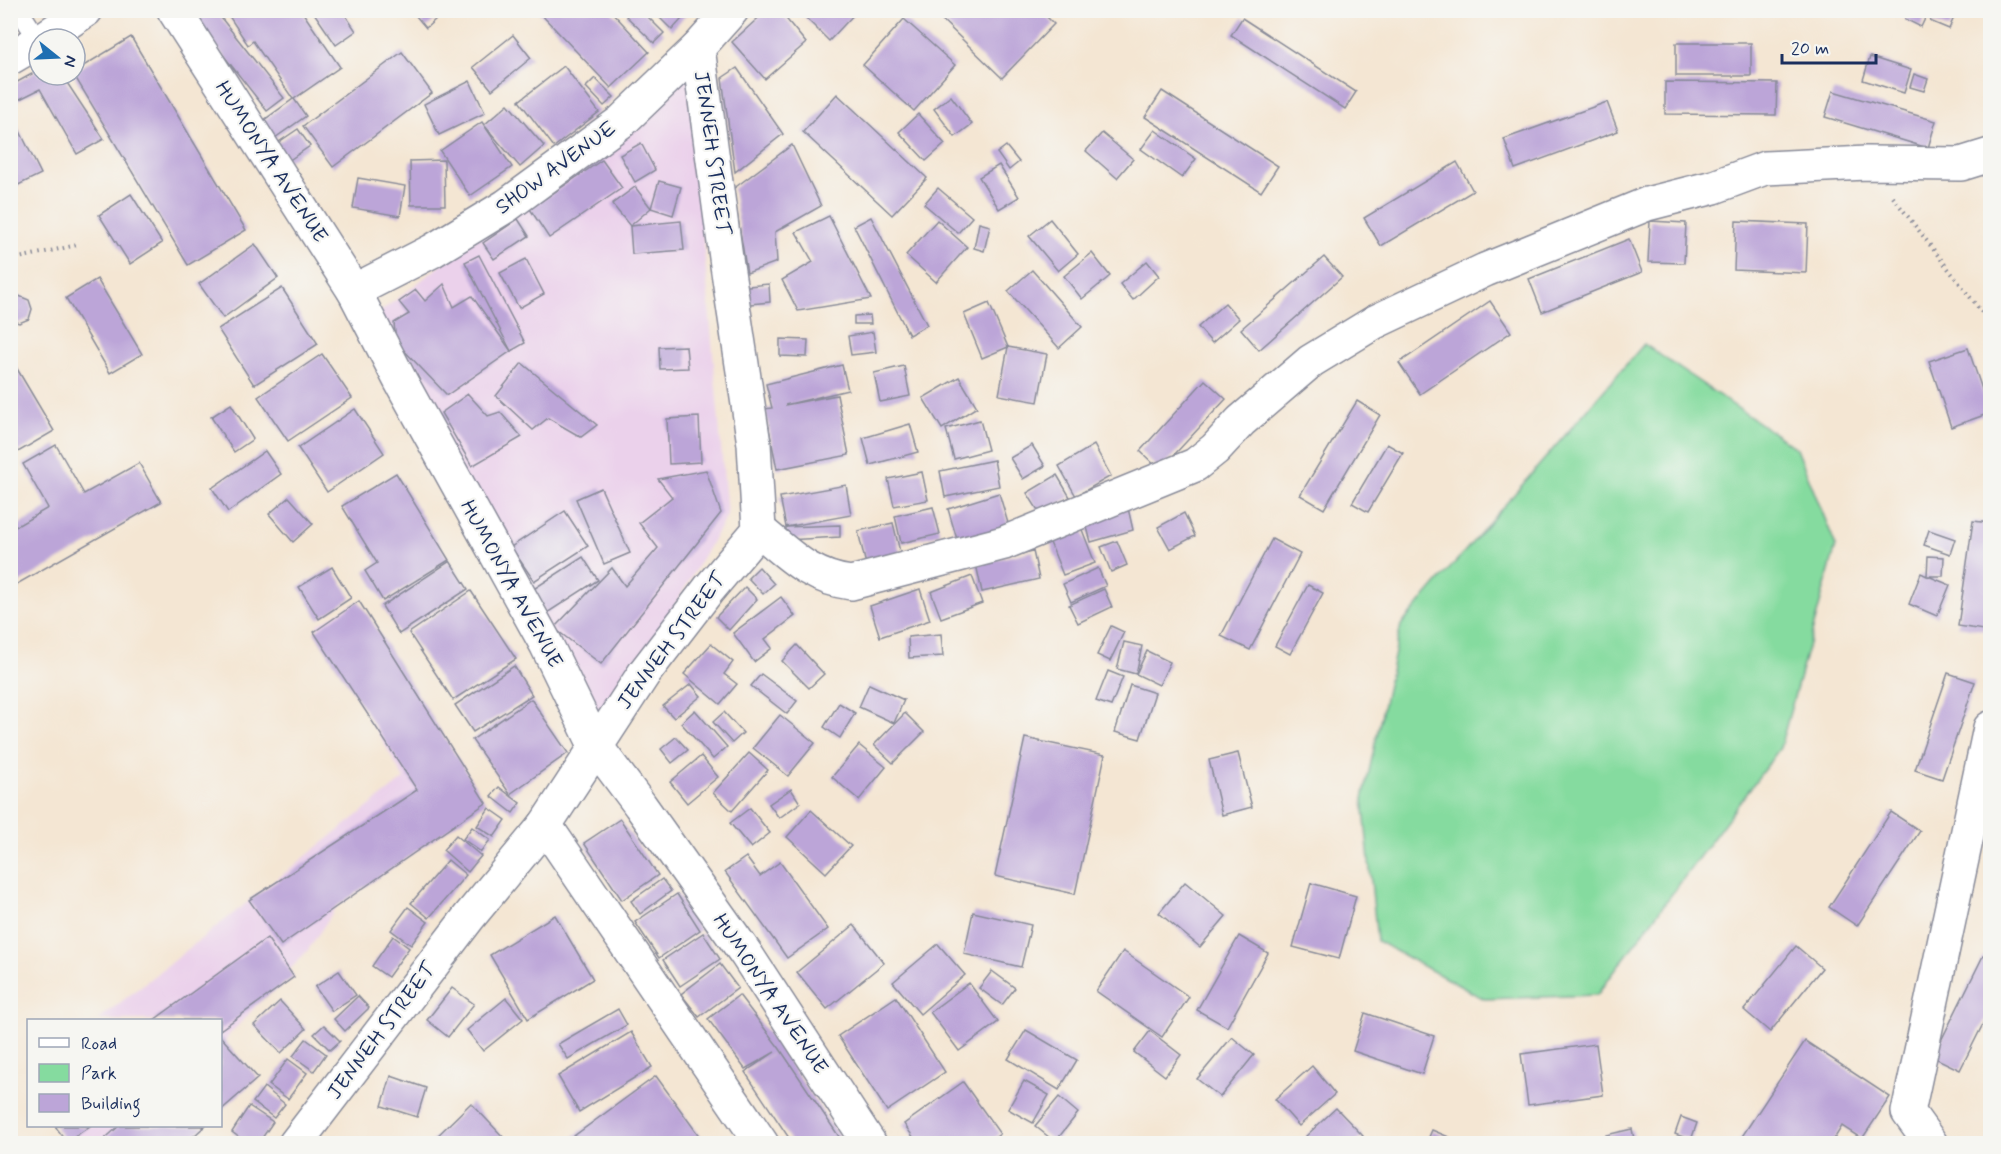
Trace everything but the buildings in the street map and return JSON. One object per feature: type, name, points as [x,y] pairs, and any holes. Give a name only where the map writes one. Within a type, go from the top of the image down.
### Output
[{"type":"street","points":[[61,27],[86,10]]},
{"type":"street","name":"HUMONYA AVENUE","points":[[174,10],[354,291],[438,450],[546,644],[595,745],[746,954],[870,1143]]},
{"type":"street","name":"SHOW AVENUE","points":[[354,291],[432,251],[506,206],[622,121],[698,48],[732,10]]},
{"type":"street","points":[[10,58],[27,48]]},
{"type":"street","name":"JENNEH STREET","points":[[296,1143],[462,926],[545,825],[595,745],[645,672],[759,530],[754,444],[725,254],[698,48]]},
{"type":"street","points":[[759,530],[815,574],[832,581],[851,583],[1004,543],[1195,465],[1215,449],[1241,421],[1311,361],[1375,322],[1485,270],[1647,204],[1714,187],[1765,168],[1866,163],[1961,164],[1990,155]]},
{"type":"street","points":[[1931,1143],[1908,1112],[1990,728]]},
{"type":"street","points":[[545,825],[762,1143]]},
{"type":"lane","points":[[19,10],[31,27]]},
{"type":"path","points":[[1866,163],[1990,323]]},
{"type":"path","points":[[10,260],[77,245]]},
{"type":"shaded area","points":[[689,75],[727,515],[597,740],[363,325]]},
{"type":"shaded area","points":[[353,604],[440,730],[469,803],[377,845],[308,950],[229,1035],[222,1047],[222,1019],[99,1019],[404,779],[317,625]]},
{"type":"shaded area","points":[[56,1127],[174,1127],[165,1144],[66,1143]]},
{"type":"green space","points":[[1644,344],[1797,449],[1836,546],[1780,748],[1597,995],[1484,999],[1377,941],[1363,799],[1401,625]]}]
